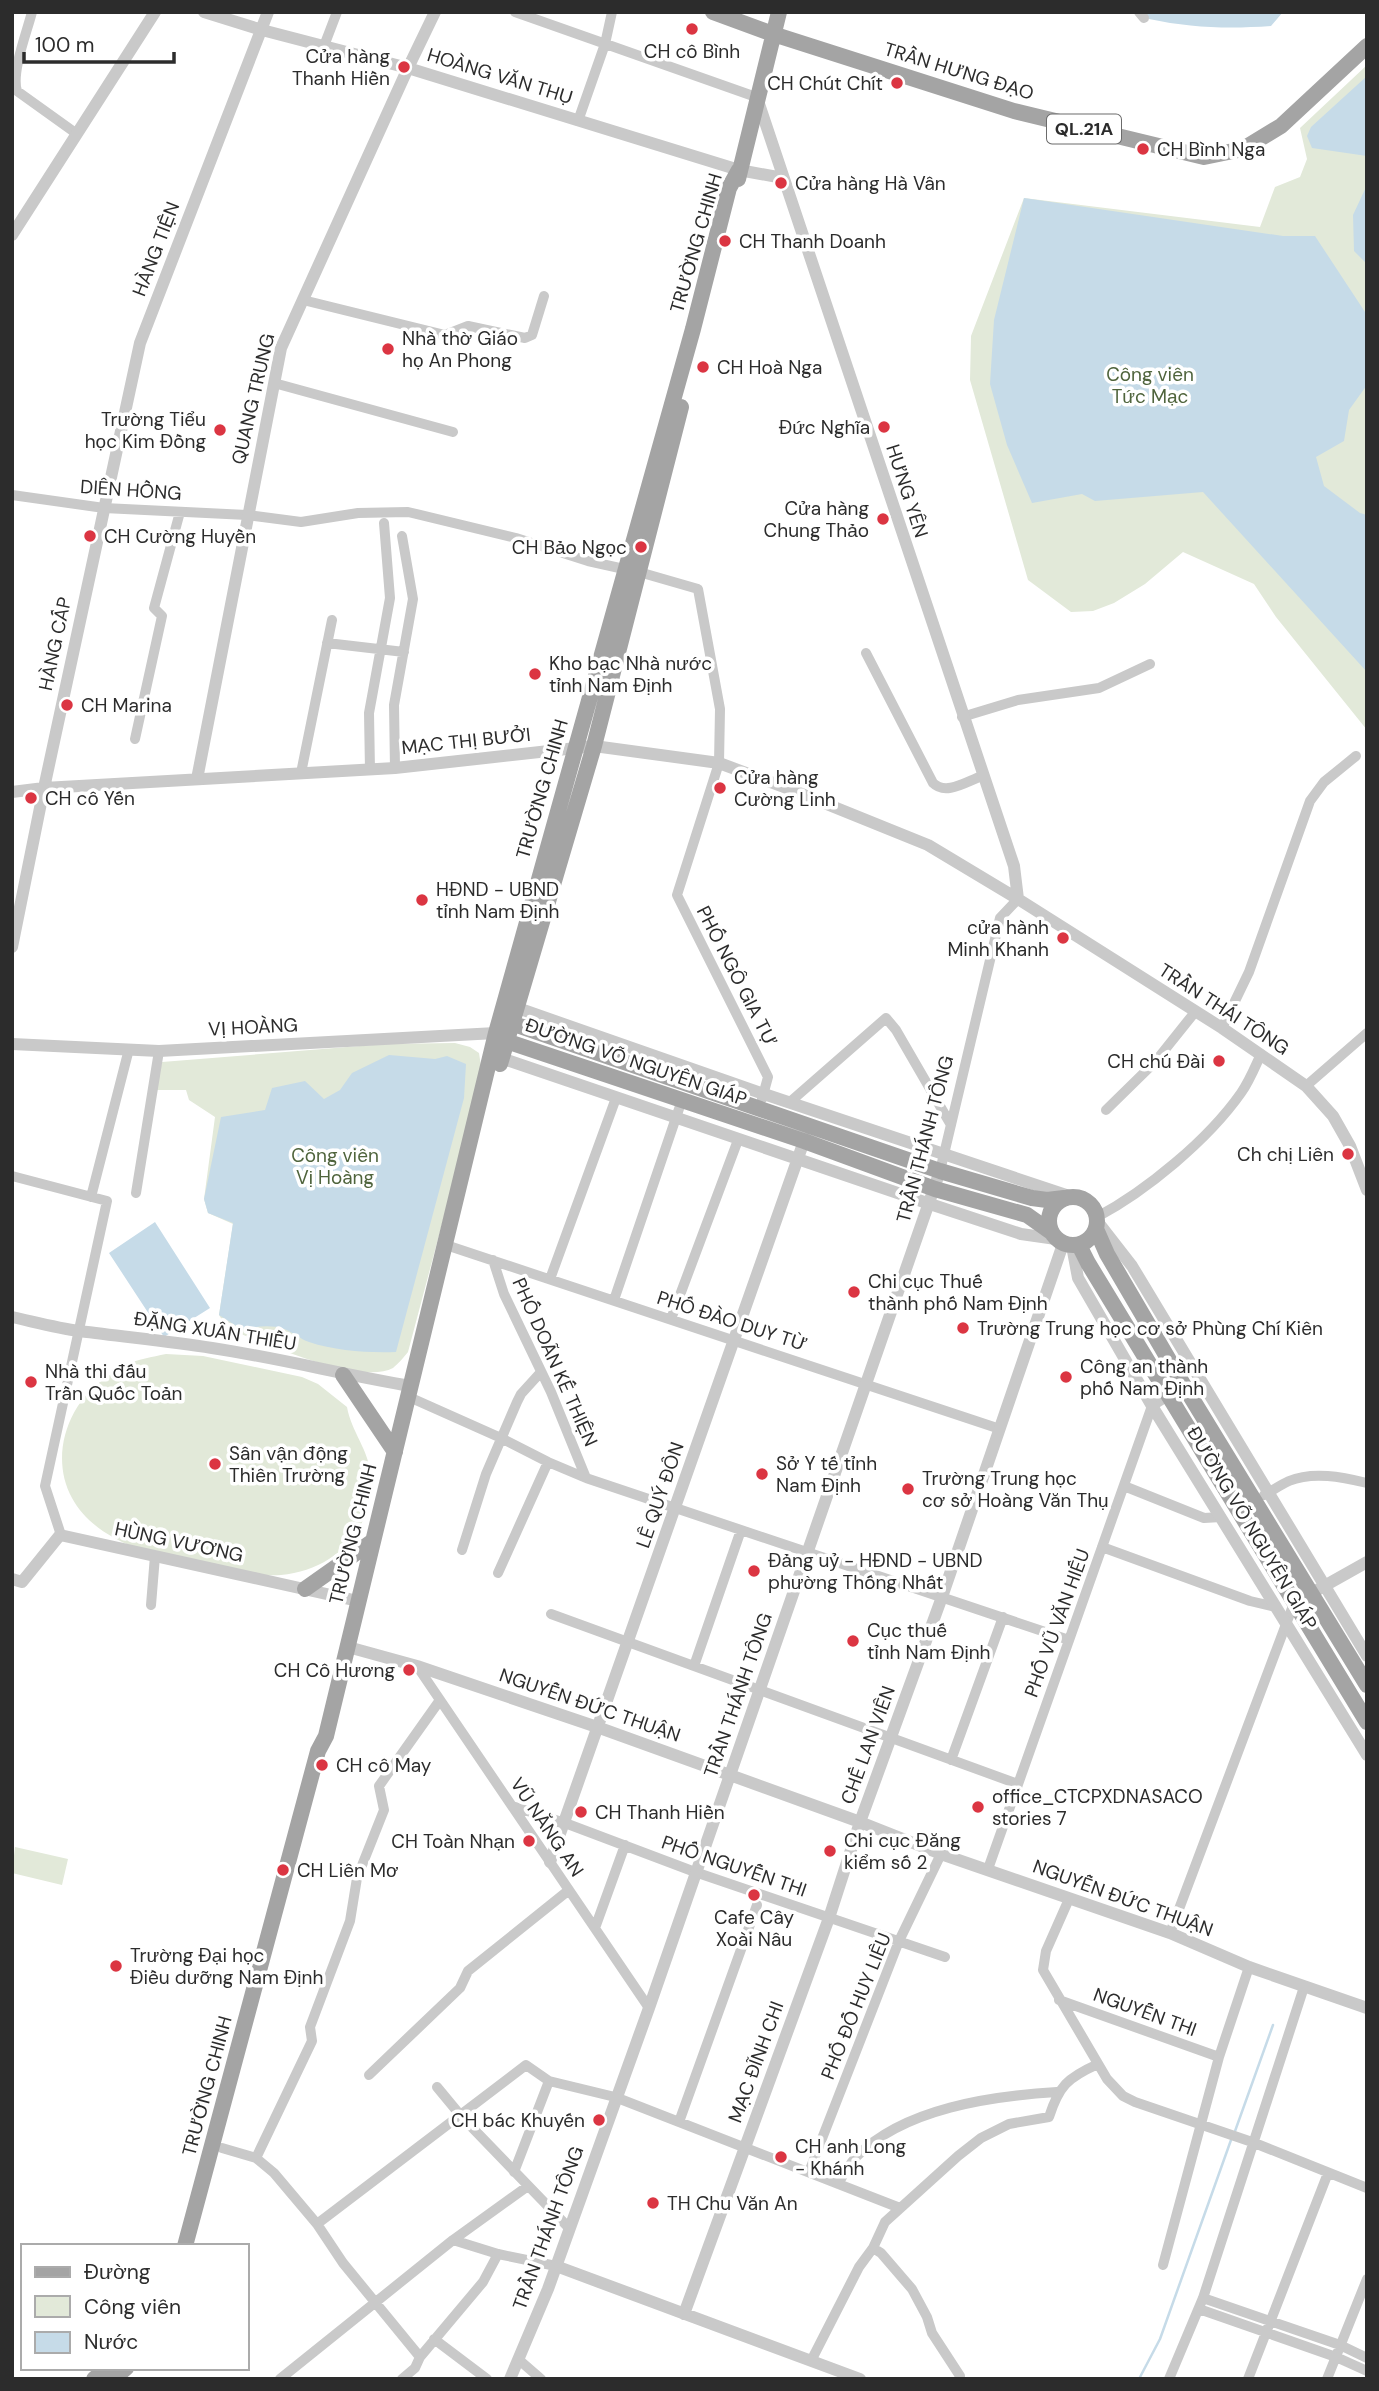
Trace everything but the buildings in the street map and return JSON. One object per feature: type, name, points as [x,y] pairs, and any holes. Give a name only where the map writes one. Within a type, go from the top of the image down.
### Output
[{"type":"main road","name":"TRẦN HƯNG ĐẠO","points":[[713,12],[1014,111],[1204,157],[1243,149],[1281,126],[1367,46]]},
{"type":"main road","name":"TRƯỜNG CHINH","points":[[510,1012],[574,749],[631,570],[737,192],[739,170],[756,97],[779,12]]},
{"type":"main road","name":"TRƯỜNG CHINH","points":[[774,34],[786,12]]},
{"type":"main road","name":"TRƯỜNG CHINH","points":[[187,2244],[318,1751],[326,1737],[423,1342],[422,1333],[501,1037],[594,746],[631,570]]},
{"type":"main road","name":"ĐƯỜNG VÕ NGUYÊN GIÁP","points":[[510,1012],[761,1102],[940,1171],[1032,1198],[1047,1200],[1068,1197]]},
{"type":"main road","name":"ĐƯỜNG VÕ NGUYÊN GIÁP","points":[[501,1037],[804,1141],[932,1196],[1027,1215],[1064,1241],[1088,1263],[1367,1722]]},
{"type":"main road","name":"TRƯỜNG CHINH","points":[[423,1342],[430,1334],[496,1056]]},
{"type":"main road","points":[[1068,1197],[1087,1201],[1093,1206],[1097,1222],[1087,1241],[1064,1241],[1049,1216],[1052,1208],[1068,1197]]},
{"type":"main road","name":"ĐƯỜNG VÕ NGUYÊN GIÁP","points":[[1097,1222],[1107,1254],[1190,1380],[1317,1588],[1367,1685]]},
{"type":"main road","points":[[343,1375],[395,1452]]},
{"type":"main road","points":[[305,1589],[373,1541]]},
{"type":"main road","name":"TRƯỜNG CHINH","points":[[197,2244],[328,1750],[326,1737]]},
{"type":"street","points":[[32,12],[16,73],[17,91],[77,134]]},
{"type":"street","points":[[12,235],[155,12]]},
{"type":"street","name":"HOÀNG VĂN THỤ","points":[[204,12],[408,68],[739,170],[783,178]]},
{"type":"street","name":"HÀNG TIỆN","points":[[104,508],[140,343],[268,12]]},
{"type":"street","points":[[324,46],[337,12]]},
{"type":"street","name":"QUANG TRUNG","points":[[197,779],[281,348],[435,12]]},
{"type":"street","points":[[515,12],[756,97]]},
{"type":"street","points":[[578,121],[605,44],[612,12]]},
{"type":"street","name":"HƯNG YÊN","points":[[756,97],[1014,866],[1018,899]]},
{"type":"street","points":[[303,300],[445,335],[468,326],[525,338],[532,335],[544,296]]},
{"type":"street","points":[[274,383],[453,432]]},
{"type":"street","name":"DIÊN HỒNG","points":[[12,495],[104,508],[247,515],[301,522],[358,513],[408,512],[516,538],[588,561],[631,570]]},
{"type":"street","name":"HÀNG CẤP","points":[[12,947],[104,508]]},
{"type":"street","points":[[135,739],[162,616],[154,608],[180,512]]},
{"type":"street","points":[[370,770],[369,713],[390,598],[384,523]]},
{"type":"street","points":[[396,768],[394,705],[413,598],[402,536]]},
{"type":"street","name":"PHỐ NGÔ GIA TỰ","points":[[631,570],[698,589],[720,709],[719,763],[677,895],[768,1077],[761,1102]]},
{"type":"street","points":[[301,773],[332,620]]},
{"type":"street","points":[[327,643],[404,652]]},
{"type":"street","points":[[866,653],[933,783],[945,790],[982,776]]},
{"type":"street","points":[[962,717],[1018,700],[1099,688],[1150,664]]},
{"type":"street","name":"MẠC THỊ BƯỞI","points":[[12,792],[396,768],[594,746],[719,763],[928,845],[1018,899]]},
{"type":"street","points":[[1222,1028],[1249,972],[1310,801],[1324,782],[1356,756]]},
{"type":"street","name":"TRẦN THÁI TÔNG","points":[[1018,899],[1222,1028],[1306,1086],[1333,1116],[1350,1146],[1367,1190]]},
{"type":"street","name":"TRẦN THÁNH TÔNG","points":[[510,2379],[556,2266],[649,2007],[932,1196],[945,1153],[1000,918],[1018,899]]},
{"type":"street","points":[[1106,1110],[1155,1062],[1195,1012]]},
{"type":"street","points":[[790,1102],[886,1018],[896,1030],[951,1125]]},
{"type":"street","points":[[1306,1086],[1367,1034]]},
{"type":"street","name":"VỊ HOÀNG","points":[[12,1044],[159,1051],[501,1037]]},
{"type":"street","points":[[91,1197],[129,1049]]},
{"type":"street","points":[[136,1194],[159,1051]]},
{"type":"street","points":[[1097,1222],[1127,1201],[1205,1135],[1242,1093],[1261,1055]]},
{"type":"street","name":"ĐƯỜNG VÕ NGUYÊN GIÁP","points":[[496,1056],[798,1160],[932,1196]]},
{"type":"street","points":[[550,1279],[617,1098]]},
{"type":"street","points":[[614,1300],[682,1100]]},
{"type":"street","name":"ĐƯỜNG VÕ NGUYÊN GIÁP","points":[[761,1102],[790,1102],[1068,1197]]},
{"type":"street","points":[[671,1319],[738,1140]]},
{"type":"street","name":"LÊ QUÝ ĐÔN","points":[[550,1862],[804,1141]]},
{"type":"street","points":[[12,1176],[107,1201],[45,1486],[61,1535],[22,1582],[12,1580]]},
{"type":"street","name":"ĐƯỜNG VÕ NGUYÊN GIÁP","points":[[1064,1241],[1078,1278],[1152,1406],[1367,1755]]},
{"type":"street","name":"CHẾ LAN VIÊN","points":[[860,1822],[942,1597],[1064,1241]]},
{"type":"street","name":"PHỐ ĐÀO DUY TỪ","points":[[452,1247],[1000,1429]]},
{"type":"street","name":"PHỐ DOÃN KẾ THIỆN","points":[[493,1260],[504,1294],[586,1478]]},
{"type":"street","name":"ĐẶNG XUÂN THIỀU","points":[[12,1317],[79,1331],[142,1337],[276,1359],[410,1392]]},
{"type":"street","points":[[461,1550],[474,1506],[501,1438],[521,1394],[541,1372]]},
{"type":"street","points":[[410,1392],[548,1462],[586,1478],[1069,1640]]},
{"type":"street","points":[[1152,1406],[1168,1396]]},
{"type":"street","name":"PHỐ VŨ VĂN HIẾU","points":[[988,1869],[1152,1406]]},
{"type":"street","points":[[498,1573],[548,1462]]},
{"type":"street","points":[[1261,1497],[1290,1480],[1318,1475],[1367,1483]]},
{"type":"street","points":[[1124,1486],[1204,1518],[1221,1517]]},
{"type":"street","points":[[694,1666],[741,1530]]},
{"type":"street","name":"HÙNG VƯƠNG","points":[[61,1535],[358,1601]]},
{"type":"street","points":[[1102,1547],[1250,1601],[1276,1607]]},
{"type":"street","points":[[151,1605],[155,1556]]},
{"type":"street","points":[[1170,1933],[1294,1602],[1367,1562]]},
{"type":"street","name":"ĐƯỜNG VÕ NGUYÊN GIÁP","points":[[1317,1588],[1367,1656]]},
{"type":"street","points":[[551,1614],[1018,1784]]},
{"type":"street","points":[[951,1759],[1003,1617]]},
{"type":"street","name":"NGUYỄN ĐỨC THUẬN","points":[[348,1647],[417,1666],[597,1727],[941,1854],[1170,1933],[1249,1968],[1367,2008]]},
{"type":"street","name":"VŨ NĂNG AN","points":[[417,1666],[649,2007]]},
{"type":"street","points":[[257,2158],[313,2041],[310,2027],[350,1921],[357,1878],[384,1810],[379,1786],[440,1700]]},
{"type":"street","name":"PHỐ NGUYỄN THI","points":[[512,1806],[945,1957]]},
{"type":"street","name":"MẠC ĐĨNH CHI","points":[[684,2314],[830,1918],[860,1822]]},
{"type":"street","points":[[595,1928],[625,1845]]},
{"type":"street","name":"PHỐ ĐỖ HUY LIÊU","points":[[808,2172],[899,1941],[941,1854]]},
{"type":"street","points":[[369,2075],[460,1988],[468,1971],[569,1890]]},
{"type":"street","points":[[1069,1899],[1046,1951],[1043,1970],[1107,2079],[1123,2096],[1252,2142],[1367,2188]]},
{"type":"street","points":[[679,2122],[757,1905]]},
{"type":"street","points":[[1163,2265],[1219,2057],[1249,1968]]},
{"type":"street","points":[[1169,2379],[1203,2298],[1304,1987]]},
{"type":"street","name":"NGUYỄN THI","points":[[1059,2000],[1219,2057]]},
{"type":"street","points":[[811,2361],[885,2222],[981,2138],[1009,2124],[1049,2117],[1057,2092],[1081,2071],[1098,2064]]},
{"type":"street","points":[[317,2224],[526,2065],[549,2081],[615,2097],[900,2208]]},
{"type":"street","points":[[514,2172],[549,2081]]},
{"type":"street","points":[[437,2087],[461,2116],[569,2228]]},
{"type":"street","points":[[838,2184],[855,2158],[897,2127],[921,2117],[1017,2094],[1057,2092]]},
{"type":"street","points":[[222,2148],[257,2158],[274,2173],[420,2357]]},
{"type":"street","points":[[1248,2379],[1328,2173]]},
{"type":"street","points":[[280,2379],[453,2240],[528,2186]]},
{"type":"street","points":[[453,2240],[498,2254],[556,2266],[860,2379]]},
{"type":"street","points":[[873,2248],[881,2253],[912,2289],[932,2333],[960,2376],[959,2379]]},
{"type":"street","points":[[402,2379],[415,2368],[434,2339],[483,2282],[498,2254]]},
{"type":"street","points":[[1327,2379],[1367,2279]]},
{"type":"street","points":[[1203,2298],[1340,2345],[1367,2358]]},
{"type":"street","points":[[1199,2309],[1336,2357],[1367,2371]]},
{"type":"street","points":[[434,2339],[487,2379]]},
{"type":"street","points":[[517,2360],[541,2379]]},
{"type":"green space","name":"Công viên Tức Mạc","points":[[1367,65],[1367,730],[1276,617],[1254,584],[1183,552],[1145,584],[1114,603],[1093,611],[1071,612],[1028,580],[970,380],[971,336],[1024,198],[1260,227],[1275,187],[1300,177],[1307,159],[1300,128]]},
{"type":"green space","name":"Công viên Vị Hoàng","points":[[455,1043],[479,1053],[482,1073],[408,1352],[393,1368],[378,1372],[358,1371],[311,1360],[228,1329],[219,1315],[233,1224],[208,1213],[204,1199],[215,1117],[189,1100],[186,1090],[154,1090],[162,1062],[385,1044]]},
{"type":"green space","name":"Sân vận động Thiên Trường","points":[[166,1354],[203,1356],[302,1377],[318,1384],[347,1407],[370,1467],[370,1496],[366,1514],[358,1530],[334,1556],[300,1572],[265,1575],[241,1571],[134,1547],[107,1534],[77,1507],[65,1482],[62,1465],[66,1431],[73,1415],[93,1388],[122,1366]]},
{"type":"green space","points":[[15,1847],[68,1859],[62,1885],[12,1873]]},
{"type":"water","points":[[1145,12],[1283,12],[1271,26],[1225,27],[1195,26],[1149,19]]},
{"type":"water","points":[[1367,76],[1367,156],[1312,148],[1307,136],[1311,127]]},
{"type":"water","points":[[1367,185],[1367,264],[1354,251],[1353,215]]},
{"type":"water","name":"Công viên Tức Mạc","points":[[1024,198],[1283,236],[1315,236],[1367,315],[1367,385],[1349,410],[1344,441],[1316,457],[1324,486],[1360,513],[1367,515],[1367,672],[1203,492],[1095,501],[1082,494],[1032,503],[1007,445],[990,384],[994,320]]},
{"type":"water","name":"Công viên Vị Hoàng","points":[[389,1055],[435,1059],[447,1056],[466,1064],[464,1098],[396,1352],[330,1348],[273,1327],[241,1329],[219,1315],[233,1223],[208,1213],[204,1199],[221,1117],[265,1110],[272,1088],[305,1081],[324,1099],[340,1090],[352,1073]]},
{"type":"water","points":[[155,1222],[210,1308],[164,1337],[109,1253]]},
{"type":"waterway","points":[[1234,2134],[1273,2025]]},
{"type":"waterway","points":[[1139,2379],[1160,2339],[1231,2140]]},
{"type":"place","name":"CH cô Bình","points":[[692,29]]},
{"type":"place","name":"Cửa hàng Thanh Hiền","points":[[404,67]]},
{"type":"place","name":"CH Chút Chít","points":[[897,83]]},
{"type":"place","name":"CH Bình Nga","points":[[1143,149]]},
{"type":"place","name":"Cửa hàng Hà Vân","points":[[781,183]]},
{"type":"place","name":"CH Thanh Doanh","points":[[725,241]]},
{"type":"place","name":"Nhà thờ Giáo họ An Phong","points":[[388,349]]},
{"type":"place","name":"CH Hoà Nga","points":[[703,367]]},
{"type":"place","name":"Đức Nghĩa","points":[[884,427]]},
{"type":"place","name":"Trường Tiểu học Kim Đồng","points":[[220,430]]},
{"type":"place","name":"Cửa hàng Chung Thảo","points":[[883,519]]},
{"type":"place","name":"CH Cường Huyền","points":[[90,536]]},
{"type":"place","name":"CH Bảo Ngọc","points":[[641,547]]},
{"type":"place","name":"Kho bạc Nhà nước tỉnh Nam Định","points":[[535,674]]},
{"type":"place","name":"CH Marina","points":[[67,705]]},
{"type":"place","name":"Cửa hàng Cường Linh","points":[[720,788]]},
{"type":"place","name":"CH cô Yến","points":[[31,798]]},
{"type":"place","name":"HĐND - UBND tỉnh Nam Định","points":[[422,900]]},
{"type":"place","name":"cửa hành Minh Khanh","points":[[1063,938]]},
{"type":"place","name":"CH chú Đài","points":[[1219,1061]]},
{"type":"place","name":"Ch chị Liên","points":[[1348,1154]]},
{"type":"place","name":"Chi cục Thuế thành phố Nam Định","points":[[854,1292]]},
{"type":"place","name":"Trường Trung học cơ sở Phùng Chí Kiên","points":[[963,1328]]},
{"type":"place","name":"Công an thành phố Nam Định","points":[[1066,1377]]},
{"type":"place","name":"Nhà thi đấu Trần Quốc Toản","points":[[31,1382]]},
{"type":"place","name":"Sân vận động Thiên Trường","points":[[215,1464]]},
{"type":"place","name":"Sở Y tế tỉnh Nam Định","points":[[762,1474]]},
{"type":"place","name":"Trường Trung học cơ sở Hoàng Văn Thụ","points":[[908,1489]]},
{"type":"place","name":"Đảng uỷ - HĐND - UBND phường Thống Nhất","points":[[754,1571]]},
{"type":"place","name":"Cục thuế tỉnh Nam Định","points":[[853,1641]]},
{"type":"place","name":"CH Cô Hương","points":[[409,1670]]},
{"type":"place","name":"CH cô May","points":[[322,1765]]},
{"type":"place","name":"office_CTCPXDNASACO stories 7","points":[[978,1807]]},
{"type":"place","name":"CH Thanh Hiền","points":[[581,1812]]},
{"type":"place","name":"CH Toàn Nhạn","points":[[529,1841]]},
{"type":"place","name":"Chi cục Đăng kiểm số 2","points":[[830,1851]]},
{"type":"place","name":"CH Liên Mơ","points":[[283,1870]]},
{"type":"place","name":"Cafe Cây Xoài Nâu","points":[[754,1895]]},
{"type":"place","name":"Trường Đại học Điều dưỡng Nam Định","points":[[116,1966]]},
{"type":"place","name":"CH bác Khuyến","points":[[599,2120]]},
{"type":"place","name":"CH anh Long - Khánh","points":[[781,2157]]},
{"type":"place","name":"TH Chu Văn An","points":[[653,2203]]}]
